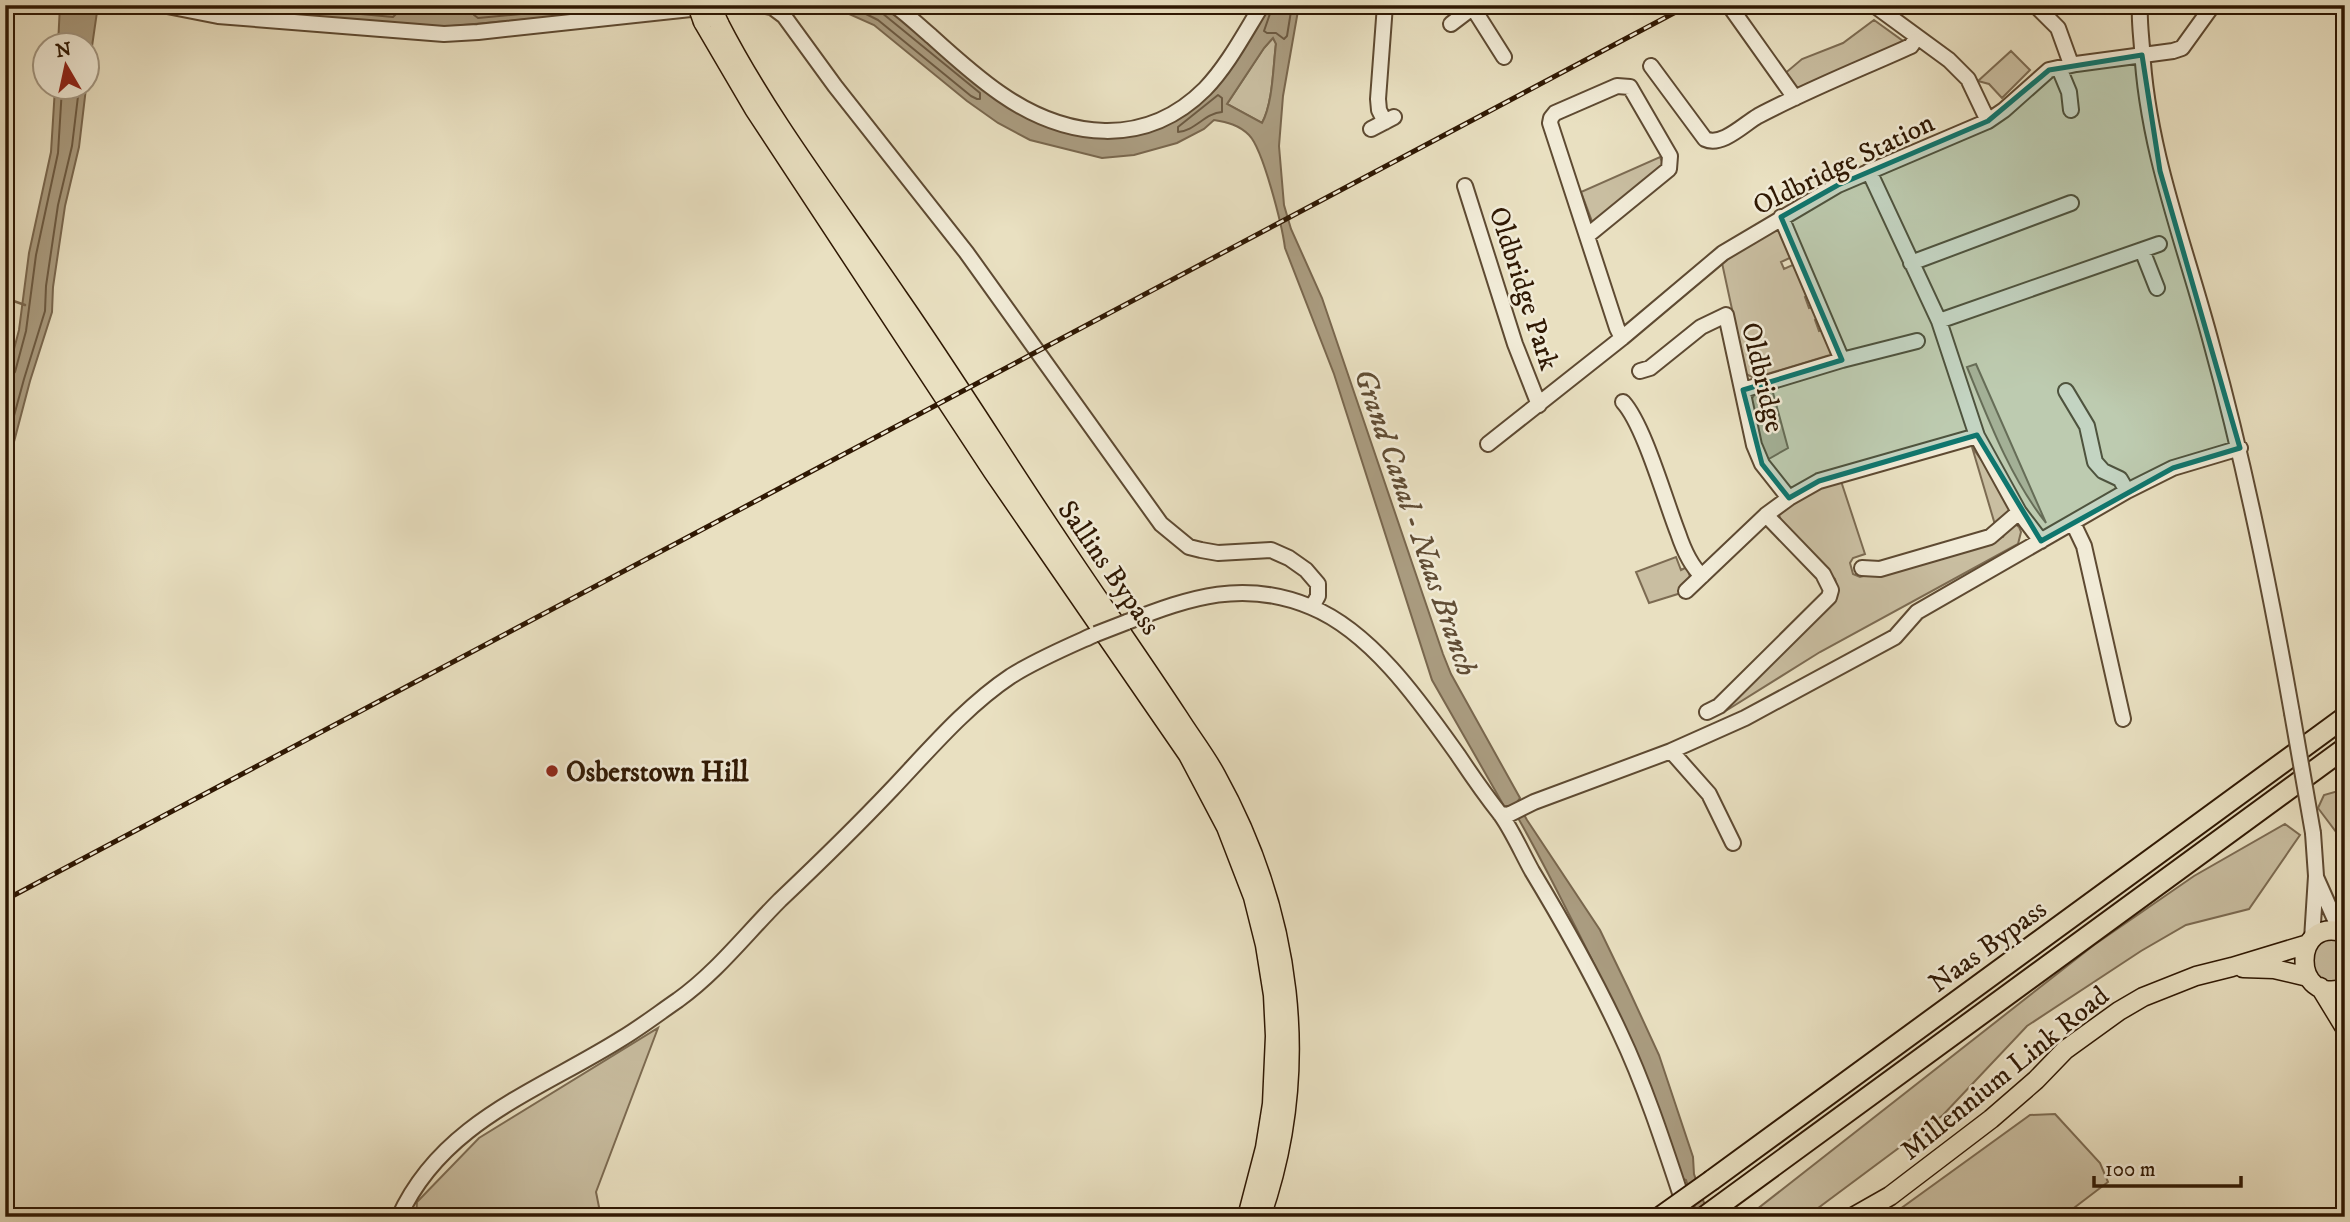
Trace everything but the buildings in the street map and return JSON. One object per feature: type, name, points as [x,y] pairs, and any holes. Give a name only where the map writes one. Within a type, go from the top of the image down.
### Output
[{"type":"highway","name":"Naas Bypass","points":[[1660,1217],[2345,717]]},
{"type":"highway","name":"Naas Bypass","points":[[1704,1217],[2345,748]]},
{"type":"main road","name":"Sallins Bypass","points":[[707,14],[754,110],[993,472],[1188,755],[1226,827],[1253,897],[1265,945],[1273,995],[1275,1036],[1272,1104],[1265,1148],[1247,1217]]},
{"type":"main road","name":"Sallins Bypass","points":[[707,14],[829,200],[899,298],[1007,464],[1140,657],[1215,773],[1234,810],[1269,906],[1282,960],[1290,1012],[1291,1038],[1284,1127],[1273,1181],[1261,1217]]},
{"type":"main road","name":"Millennium Link Road","points":[[1853,1217],[1890,1196],[1992,1119],[2065,1050],[2098,1024],[2166,987],[2310,942],[2330,930],[2342,932]]},
{"type":"main road","points":[[2310,942],[2303,961],[2345,1028]]},
{"type":"main road","name":"Millennium Link Road","points":[[2232,967],[2274,970],[2314,982],[2329,990],[2345,988]]},
{"type":"street","points":[[162,5],[218,16],[444,34],[728,5]]},
{"type":"street","points":[[761,5],[784,16],[835,86],[966,252],[1161,524],[1189,547],[1218,553],[1271,550],[1289,558],[1306,570],[1318,584],[1318,596],[1312,607]]},
{"type":"street","points":[[894,5],[990,86],[1023,108],[1076,128],[1118,132],[1142,128],[1166,119],[1205,88],[1230,58],[1262,5]]},
{"type":"street","points":[[1371,129],[1390,119],[1379,110],[1378,99],[1385,5]]},
{"type":"street","points":[[1734,5],[1731,8],[1794,97]]},
{"type":"street","points":[[1874,5],[1949,60],[1968,79],[1988,121]]},
{"type":"street","points":[[2035,5],[2058,28],[2071,110]]},
{"type":"street","points":[[2140,5],[2143,83],[2160,171],[2195,281],[2240,448],[2272,598],[2313,833],[2316,876],[2310,942]]},
{"type":"street","name":"Oldbridge Station","points":[[1723,253],[1781,217],[1869,172],[1988,121],[2049,70],[2182,48],[2213,5]]},
{"type":"street","points":[[1451,24],[1475,7],[1504,57]]},
{"type":"street","points":[[1651,66],[1705,139],[1710,141],[1721,139],[1794,97],[1911,46],[1917,37]]},
{"type":"street","points":[[1587,236],[1669,169],[1670,156],[1630,88],[1617,86],[1555,113],[1550,124],[1587,236],[1622,338]]},
{"type":"street","points":[[1869,172],[1938,321],[1977,436],[2019,512],[2040,541]]},
{"type":"street","name":"Oldbridge Park","points":[[1465,186],[1515,344],[1539,405]]},
{"type":"street","points":[[1911,263],[2071,203]]},
{"type":"street","points":[[1781,217],[1842,360]]},
{"type":"street","points":[[1938,321],[2159,244]]},
{"type":"street","points":[[2142,250],[2157,288]]},
{"type":"street","name":"Oldbridge Park","points":[[1488,444],[1622,338],[1723,253]]},
{"type":"street","points":[[1786,265],[1800,259]]},
{"type":"street","name":"Oldbridge","points":[[1640,371],[1650,369],[1724,308],[1754,445],[1762,464],[1789,498]]},
{"type":"street","points":[[1743,390],[1917,341]]},
{"type":"street","points":[[2066,391],[2087,426],[2095,463],[2103,471],[2120,479],[2127,491]]},
{"type":"street","points":[[1622,402],[1628,408],[1645,445],[1681,542],[1702,576]]},
{"type":"street","points":[[1686,591],[1766,515],[1819,481],[1977,436]]},
{"type":"street","points":[[1504,815],[1671,751],[1745,718],[1895,637],[1917,612],[2127,491],[2173,468],[2240,448]]},
{"type":"street","points":[[1862,568],[1880,569],[1990,537],[2019,512]]},
{"type":"street","points":[[1707,712],[1719,706],[1829,597],[1831,590],[1823,574],[1766,515]]},
{"type":"street","points":[[2073,523],[2084,546],[2123,719]]},
{"type":"street","points":[[399,1217],[410,1193],[429,1165],[473,1126],[622,1039],[681,998],[711,973],[780,901],[848,836],[932,747],[1011,676],[1049,654],[1127,621],[1182,601],[1233,593],[1268,596],[1312,607],[1335,618],[1361,638],[1408,687],[1504,815],[1573,939],[1621,1035],[1688,1217]]},
{"type":"street","points":[[1671,751],[1709,794],[1732,843]]},
{"type":"street","points":[[2316,876],[2342,932]]},
{"type":"highlighted area","points":[[2142,55],[2160,171],[2240,448],[2173,468],[2041,541],[1977,435],[1819,481],[1789,498],[1762,464],[1743,390],[1842,360],[1781,217],[1838,185],[1988,121],[2049,70]]},
{"type":"shaded area","points":[[1874,20],[1903,41],[1902,44],[1801,90],[1794,88],[1783,75],[1802,59],[1843,43]]},
{"type":"shaded area","points":[[1273,38],[1276,43],[1272,84],[1262,123],[1227,104]]},
{"type":"shaded area","points":[[2011,51],[2030,70],[2002,98],[1989,84],[1978,81]]},
{"type":"shaded area","points":[[1660,157],[1664,166],[1593,224],[1581,192]]},
{"type":"shaded area","points":[[1776,227],[1782,229],[1794,256],[1781,262],[1784,269],[1797,263],[1811,294],[1805,297],[1809,308],[1815,306],[1820,317],[1815,320],[1819,331],[1825,329],[1834,349],[1830,355],[1754,378],[1746,374],[1722,263]]},
{"type":"shaded area","points":[[1976,364],[2046,523],[2011,468],[1992,428],[1967,367]]},
{"type":"shaded area","points":[[1772,389],[1788,448],[1767,460],[1761,450],[1751,400],[1755,394]]},
{"type":"shaded area","points":[[1972,447],[1999,485],[2010,510],[1996,528]]},
{"type":"shaded area","points":[[1840,478],[1865,554],[1853,558],[1850,563],[1853,574],[1860,577],[2003,537],[2008,527],[2015,524],[2021,532],[2018,544],[1820,652],[1724,712],[1834,598],[1838,590],[1835,579],[1783,525],[1779,515],[1798,498]]},
{"type":"shaded area","points":[[1676,557],[1681,570],[1687,567],[1690,577],[1679,588],[1681,593],[1649,603],[1636,572]]},
{"type":"shaded area","points":[[2345,789],[2345,865],[2342,840],[2318,808],[2324,795]]},
{"type":"shaded area","points":[[2285,824],[2300,835],[2249,909],[2186,925],[2141,951],[2027,1026],[1943,1115],[1806,1217],[1747,1217],[2094,945],[2194,876]]},
{"type":"shaded area","points":[[2325,938],[2345,939],[2345,982],[2330,984],[2316,977],[2312,955],[2315,947]]},
{"type":"shaded area","points":[[658,1028],[596,1192],[601,1217],[416,1217],[417,1202],[479,1138]]},
{"type":"shaded area","points":[[2055,1114],[2100,1163],[2108,1182],[2062,1217],[1889,1217],[2030,1115]]},
{"type":"water","points":[[60,5],[98,5],[94,32],[59,32]]},
{"type":"water","points":[[196,5],[365,5],[455,10],[519,5],[684,5],[441,27],[367,23]]},
{"type":"water","points":[[829,5],[883,5],[1025,116],[1068,131],[1107,136],[1141,133],[1172,121],[1200,102],[1225,76],[1268,5],[1299,5],[1283,96],[1279,146],[1284,205],[1291,229],[1322,298],[1451,674],[1520,798],[1517,802],[1527,820],[1600,930],[1628,988],[1659,1055],[1693,1157],[1694,1174],[1709,1217],[1698,1217],[1686,1180],[1681,1178],[1634,1051],[1553,882],[1511,806],[1504,806],[1432,680],[1334,374],[1285,248],[1266,171],[1249,135],[1233,124],[1214,120],[1204,129],[1177,143],[1134,155],[1102,158],[1030,140],[998,123],[967,101],[874,25]],"holes":[[[1273,38],[1276,44],[1270,95],[1262,123],[1227,104],[1264,48]]]},
{"type":"water","points":[[54,102],[84,102],[79,147],[65,206],[52,312],[30,381],[5,476],[5,383],[19,330],[29,253],[51,152]]},
{"type":"waterway","points":[[5,298],[25,305]]},
{"type":"railway","points":[[5,900],[1689,5]]},
{"type":"place","name":"Osberstown Hill","points":[[552,771]]},
{"type":"water label","name":"Grand Canal - Naas Branch","points":[[1416,522]]}]
